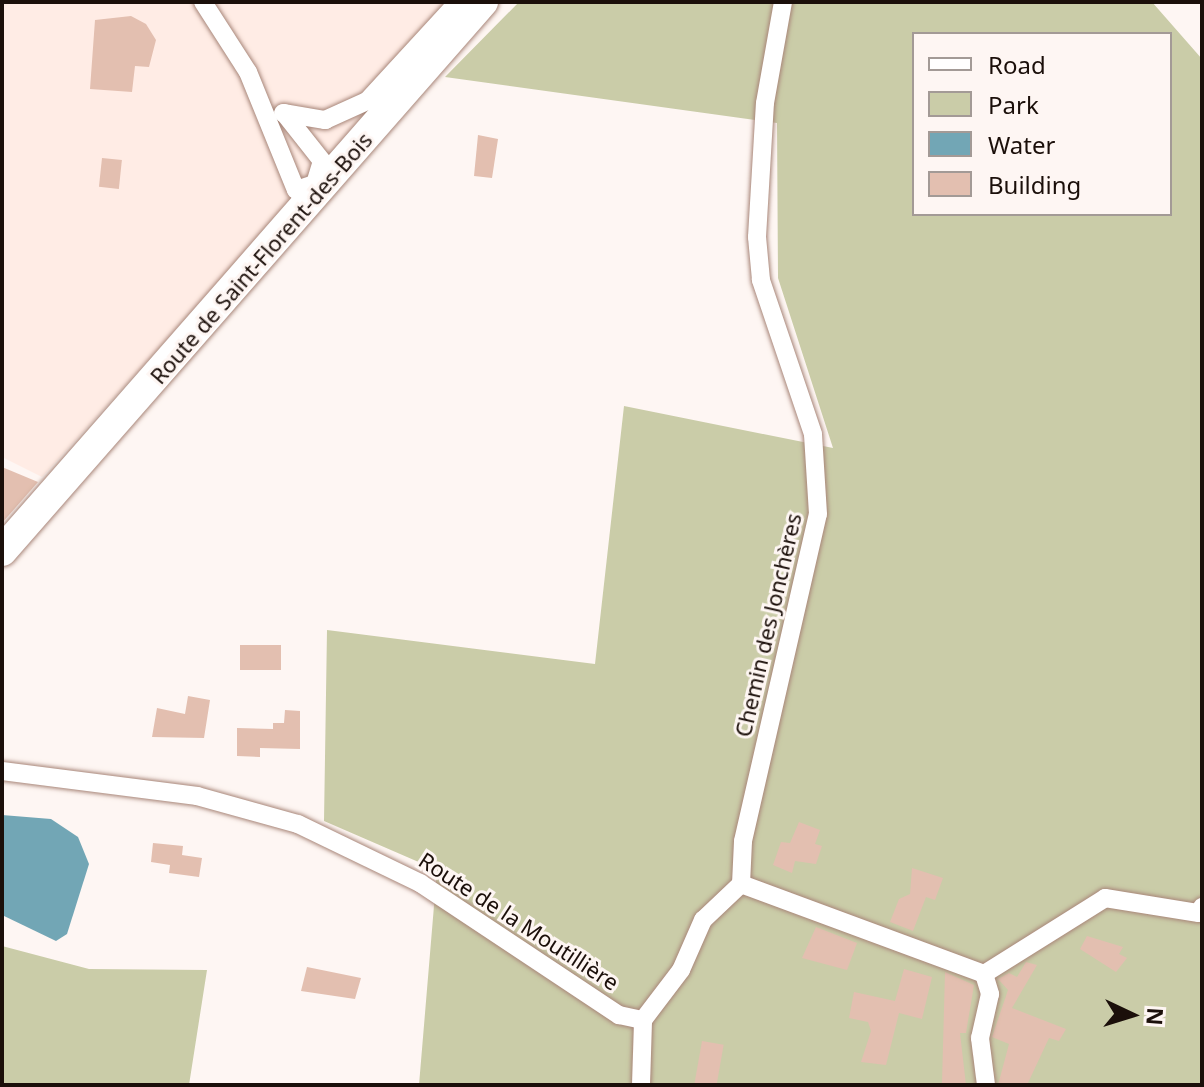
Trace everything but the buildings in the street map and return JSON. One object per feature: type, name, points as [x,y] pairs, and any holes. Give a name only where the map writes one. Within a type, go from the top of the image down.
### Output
[{"type":"main road","name":"Route de Saint-Florent-des-Bois","points":[[36,512],[111,412],[465,2]]},
{"type":"main road","name":"Route de Saint-Florent-des-Bois","points":[[2,551],[483,2]]},
{"type":"street","points":[[203,2],[311,178]]},
{"type":"street","points":[[283,113],[325,120],[367,101],[458,2]]},
{"type":"street","name":"Chemin des Jonchères","points":[[741,884],[743,841],[818,514],[808,410],[761,280],[757,237],[765,103],[783,2]]},
{"type":"street","points":[[248,72],[283,113],[311,178]]},
{"type":"street","points":[[208,318],[240,268],[311,178],[358,146]]},
{"type":"street","name":"Route de la Moutillière","points":[[2,771],[197,796],[298,824],[420,883],[619,1015],[643,1020]]},
{"type":"street","points":[[641,1085],[643,1020],[681,970],[703,920],[741,884],[984,974]]},
{"type":"street","points":[[984,974],[1105,898],[1200,910]]},
{"type":"street","points":[[984,974],[990,994],[980,1038],[986,1085]]},
{"type":"shaded area","points":[[2,2],[473,2],[42,477],[2,457]]},
{"type":"green space","points":[[519,2],[1152,2],[1202,59],[1202,1085],[419,1085],[437,870],[324,821],[327,630],[595,664],[624,406],[833,448],[778,278],[777,123],[445,77]]},
{"type":"green space","points":[[2,946],[89,969],[207,970],[189,1085],[2,1085]]},
{"type":"water","points":[[2,815],[51,819],[78,837],[89,864],[67,934],[56,941],[2,915]]}]
